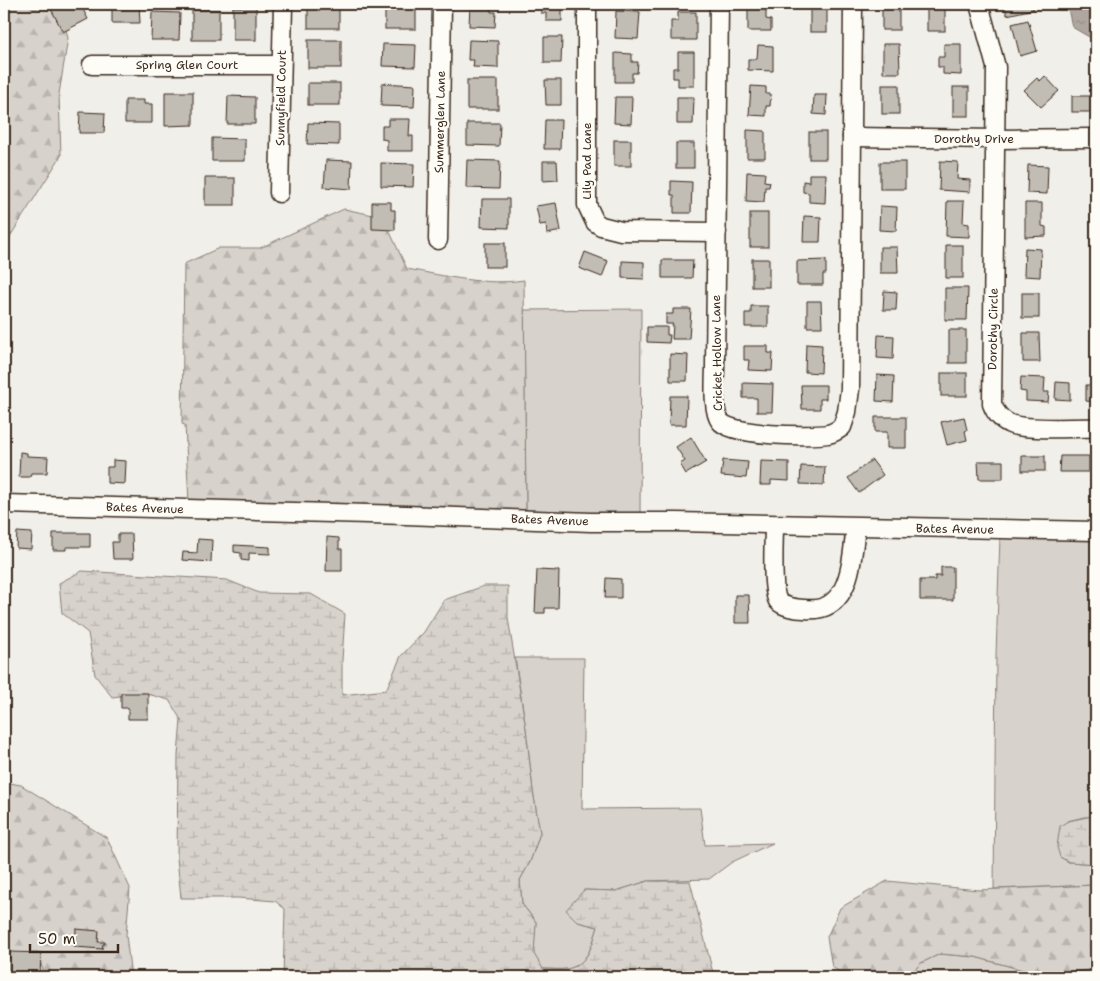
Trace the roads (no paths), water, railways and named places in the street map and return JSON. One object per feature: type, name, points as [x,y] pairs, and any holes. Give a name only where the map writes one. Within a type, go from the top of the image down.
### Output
[{"type":"street","name":"Sunnyfield Court","points":[[279,193],[282,4]]},
{"type":"street","name":"Summerglen Lane","points":[[438,240],[442,4]]},
{"type":"street","name":"Lily Pad Lane","points":[[587,4],[586,196],[590,214],[595,222],[601,226],[621,231],[717,232]]},
{"type":"street","name":"Cricket Hollow Lane","points":[[719,4],[715,365],[717,416],[725,427],[733,429],[758,433],[810,435],[830,434],[842,427],[847,412],[850,389],[853,4]]},
{"type":"street","name":"Dorothy Circle","points":[[979,4],[996,67],[992,404],[1004,420],[1022,427],[1096,428]]},
{"type":"street","name":"Spring Glen Court","points":[[92,65],[282,65]]},
{"type":"street","name":"Dorothy Drive","points":[[852,137],[996,140],[1096,138]]},
{"type":"street","name":"Bates Avenue","points":[[4,504],[591,522],[1096,532]]},
{"type":"street","points":[[774,525],[774,576],[778,600],[782,604],[806,610],[827,606],[842,593],[850,569],[856,527]]},
{"type":"water","points":[[1067,4],[1096,4],[1096,41],[1072,27]]}]
